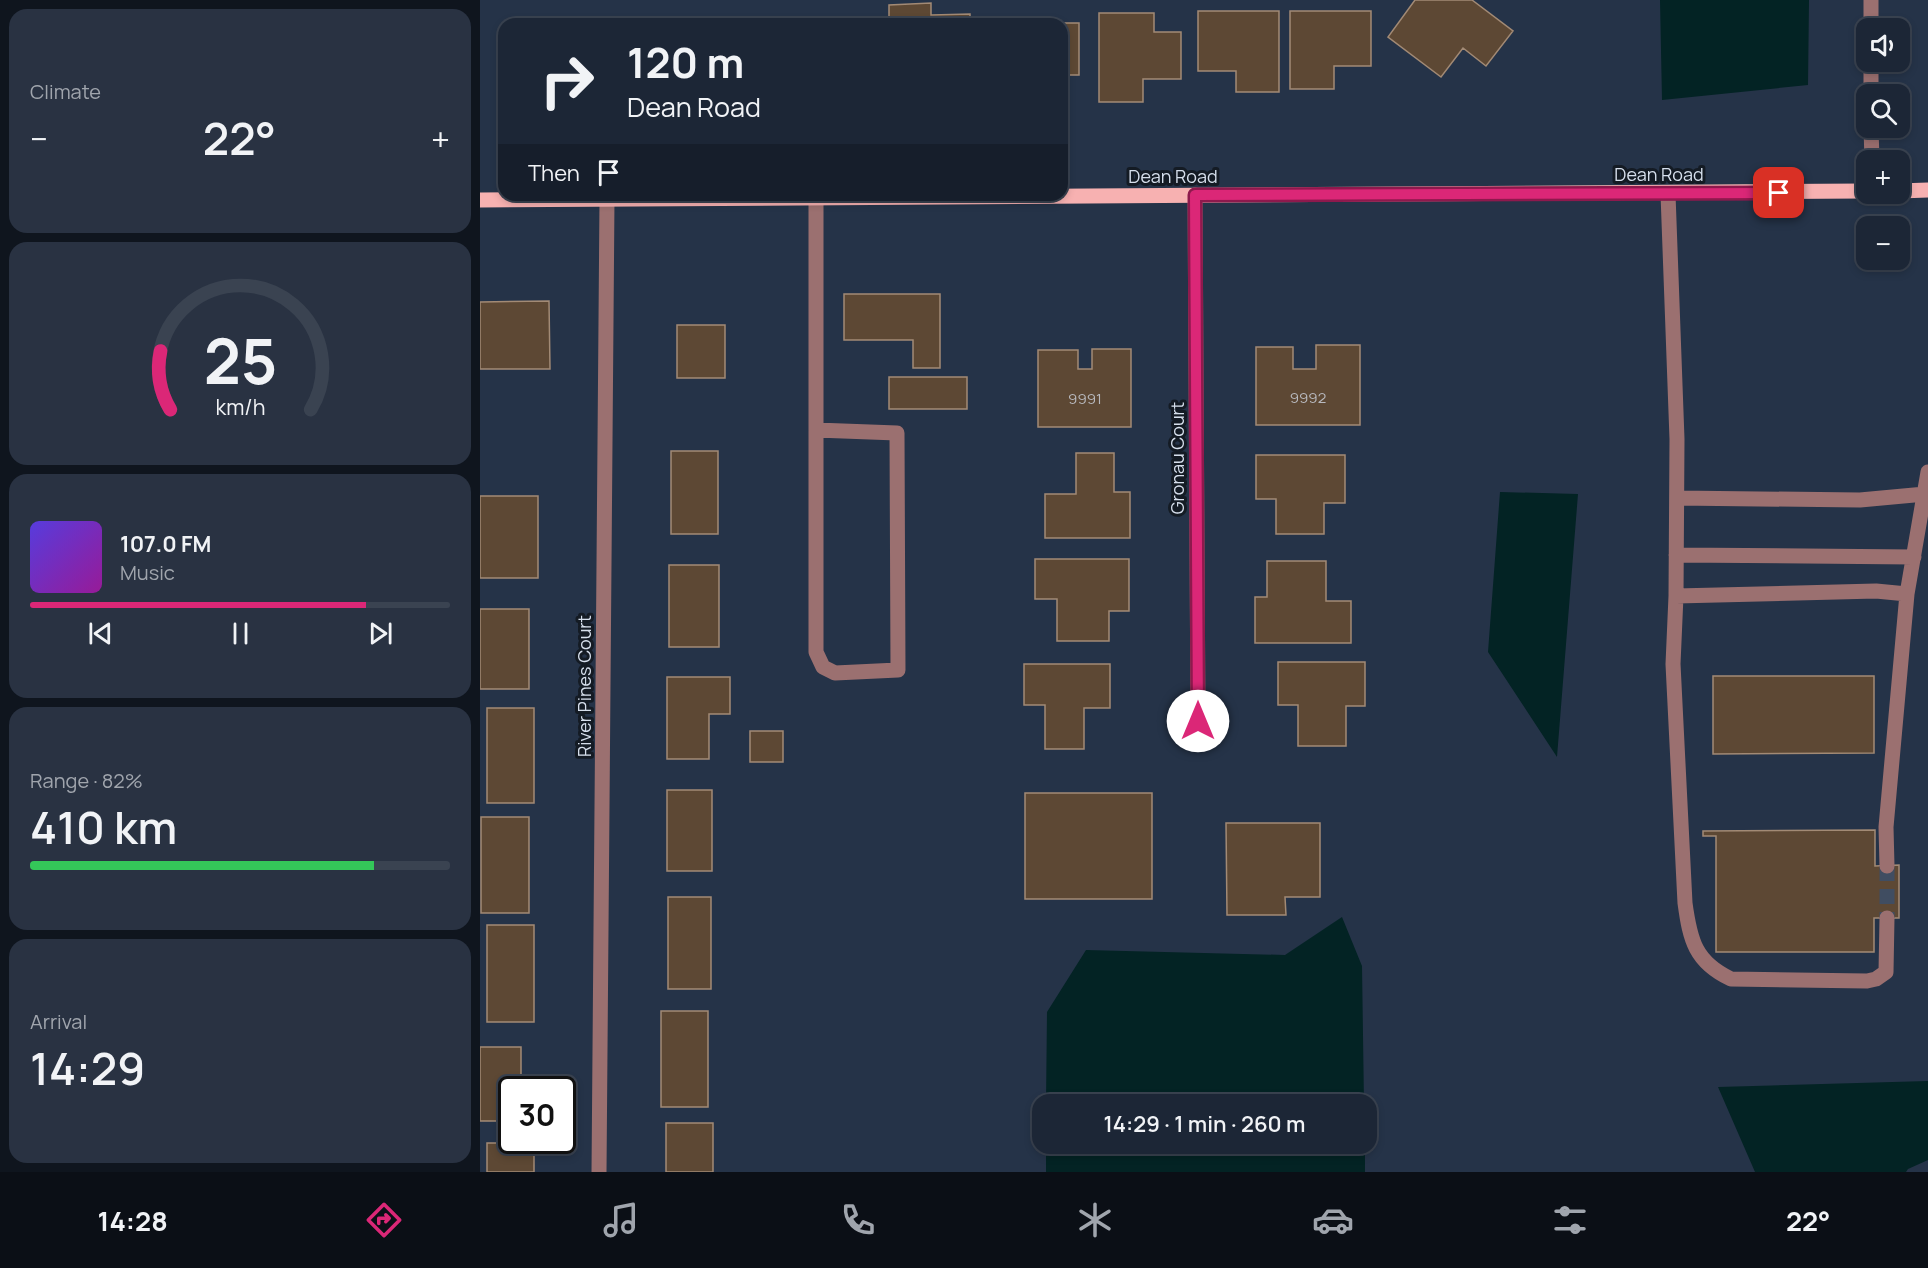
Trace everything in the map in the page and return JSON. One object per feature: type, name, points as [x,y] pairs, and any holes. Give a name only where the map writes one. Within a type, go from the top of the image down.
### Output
[{"type":"main road","points":[[1910,191],[1928,190]]},
{"type":"main road","name":"Dean Road","points":[[1068,196],[1856,191]]},
{"type":"main road","name":"Dean Road","points":[[480,200],[498,200]]},
{"type":"street","points":[[1871,0],[1871,18]]},
{"type":"street","points":[[1668,194],[1677,439],[1673,664],[1685,903],[1689,932],[1706,963],[1718,973],[1731,979],[1867,981],[1876,979],[1886,972],[1887,918]]},
{"type":"street","name":"Gronau Court","points":[[1195,195],[1198,721]]},
{"type":"street","name":"River Pines Court","points":[[599,1172],[607,201]]},
{"type":"street","points":[[816,201],[816,430],[816,652],[823,667],[835,672],[898,670],[897,433],[816,430]]},
{"type":"street","points":[[1887,866],[1886,827],[1908,594],[1928,472]]},
{"type":"street","points":[[1677,498],[1860,500],[1924,494]]},
{"type":"street","points":[[1676,555],[1914,557]]},
{"type":"street","points":[[1676,596],[1876,591],[1908,594]]},
{"type":"shaded area","points":[[1660,0],[1809,0],[1808,85],[1662,100]]},
{"type":"shaded area","points":[[1500,492],[1578,494],[1557,757],[1488,652]]},
{"type":"shaded area","points":[[1342,917],[1362,966],[1364,1094],[1046,1094],[1047,1012],[1086,950],[1285,955]]},
{"type":"shaded area","points":[[1928,1081],[1928,1160],[1906,1172],[1755,1172],[1718,1087]]},
{"type":"shaded area","points":[[1046,1154],[1365,1154],[1365,1172],[1046,1172]]},
{"type":"building","points":[[1415,0],[1472,0],[1513,31],[1486,66],[1463,48],[1441,77],[1388,37]]},
{"type":"building","points":[[931,3],[931,15],[970,14],[970,18],[889,18],[889,5]]},
{"type":"building","points":[[1198,11],[1279,11],[1279,92],[1236,92],[1236,71],[1198,71]]},
{"type":"building","points":[[1290,11],[1371,11],[1371,66],[1334,66],[1334,89],[1290,89]]},
{"type":"building","points":[[1099,13],[1154,13],[1154,32],[1181,32],[1181,79],[1143,79],[1143,102],[1099,102]]},
{"type":"building","points":[[1068,23],[1079,23],[1079,75],[1068,75]]},
{"type":"building","points":[[844,294],[940,294],[940,368],[913,368],[913,340],[844,340]]},
{"type":"building","points":[[549,301],[550,369],[480,369],[480,302]]},
{"type":"building","points":[[677,325],[725,325],[725,378],[677,378]]},
{"type":"building","points":[[1316,345],[1360,345],[1360,425],[1256,425],[1256,347],[1293,347],[1293,369],[1316,369]]},
{"type":"building","points":[[1092,349],[1131,349],[1131,427],[1038,427],[1038,350],[1078,350],[1078,369],[1092,369]]},
{"type":"building","points":[[889,377],[967,377],[967,409],[889,409]]},
{"type":"building","points":[[671,451],[718,451],[718,534],[671,534]]},
{"type":"building","points":[[1076,453],[1114,453],[1114,492],[1130,492],[1130,538],[1045,538],[1045,494],[1076,494]]},
{"type":"building","points":[[1256,455],[1345,455],[1345,503],[1324,503],[1324,534],[1276,534],[1276,499],[1256,499]]},
{"type":"building","points":[[480,496],[538,496],[538,578],[480,578]]},
{"type":"building","points":[[1035,559],[1129,559],[1129,611],[1109,611],[1109,641],[1057,641],[1057,599],[1035,599]]},
{"type":"building","points":[[1267,561],[1326,561],[1326,601],[1351,601],[1351,643],[1255,643],[1255,597],[1267,597]]},
{"type":"building","points":[[669,565],[719,565],[719,647],[669,647]]},
{"type":"building","points":[[480,609],[529,609],[529,689],[480,689]]},
{"type":"building","points":[[1278,662],[1365,662],[1365,706],[1346,706],[1346,746],[1298,746],[1298,705],[1278,705]]},
{"type":"building","points":[[1024,664],[1110,664],[1110,708],[1084,708],[1084,749],[1045,749],[1045,705],[1024,705]]},
{"type":"building","points":[[1713,676],[1874,676],[1874,753],[1713,754]]},
{"type":"building","points":[[667,677],[730,677],[730,714],[709,714],[709,759],[667,759]]},
{"type":"building","points":[[487,708],[534,708],[534,803],[487,803]]},
{"type":"building","points":[[750,731],[783,731],[783,762],[750,762]]},
{"type":"building","points":[[667,790],[712,790],[712,871],[667,871]]},
{"type":"building","points":[[1025,793],[1152,793],[1152,899],[1025,899]]},
{"type":"building","points":[[481,817],[529,817],[529,913],[481,913]]},
{"type":"building","points":[[1226,823],[1320,823],[1320,897],[1285,897],[1286,915],[1227,915]]},
{"type":"building","points":[[1875,830],[1875,866],[1899,865],[1899,918],[1874,918],[1874,952],[1716,952],[1716,836],[1703,836],[1703,831]]},
{"type":"building","points":[[668,897],[711,897],[711,989],[668,989]]},
{"type":"building","points":[[487,925],[534,925],[534,1022],[487,1022]]},
{"type":"building","points":[[661,1011],[708,1011],[708,1107],[661,1107]]},
{"type":"building","points":[[480,1047],[521,1047],[521,1076],[498,1076],[498,1121],[480,1121]]},
{"type":"building","points":[[666,1123],[713,1123],[713,1172],[666,1172]]},
{"type":"building","points":[[487,1143],[498,1143],[498,1154],[534,1154],[534,1172],[487,1172]]},
{"type":"tunnel","points":[[1887,866],[1887,918]]},
{"type":"route","points":[[1198,721],[1195,195],[1779,193]]}]
